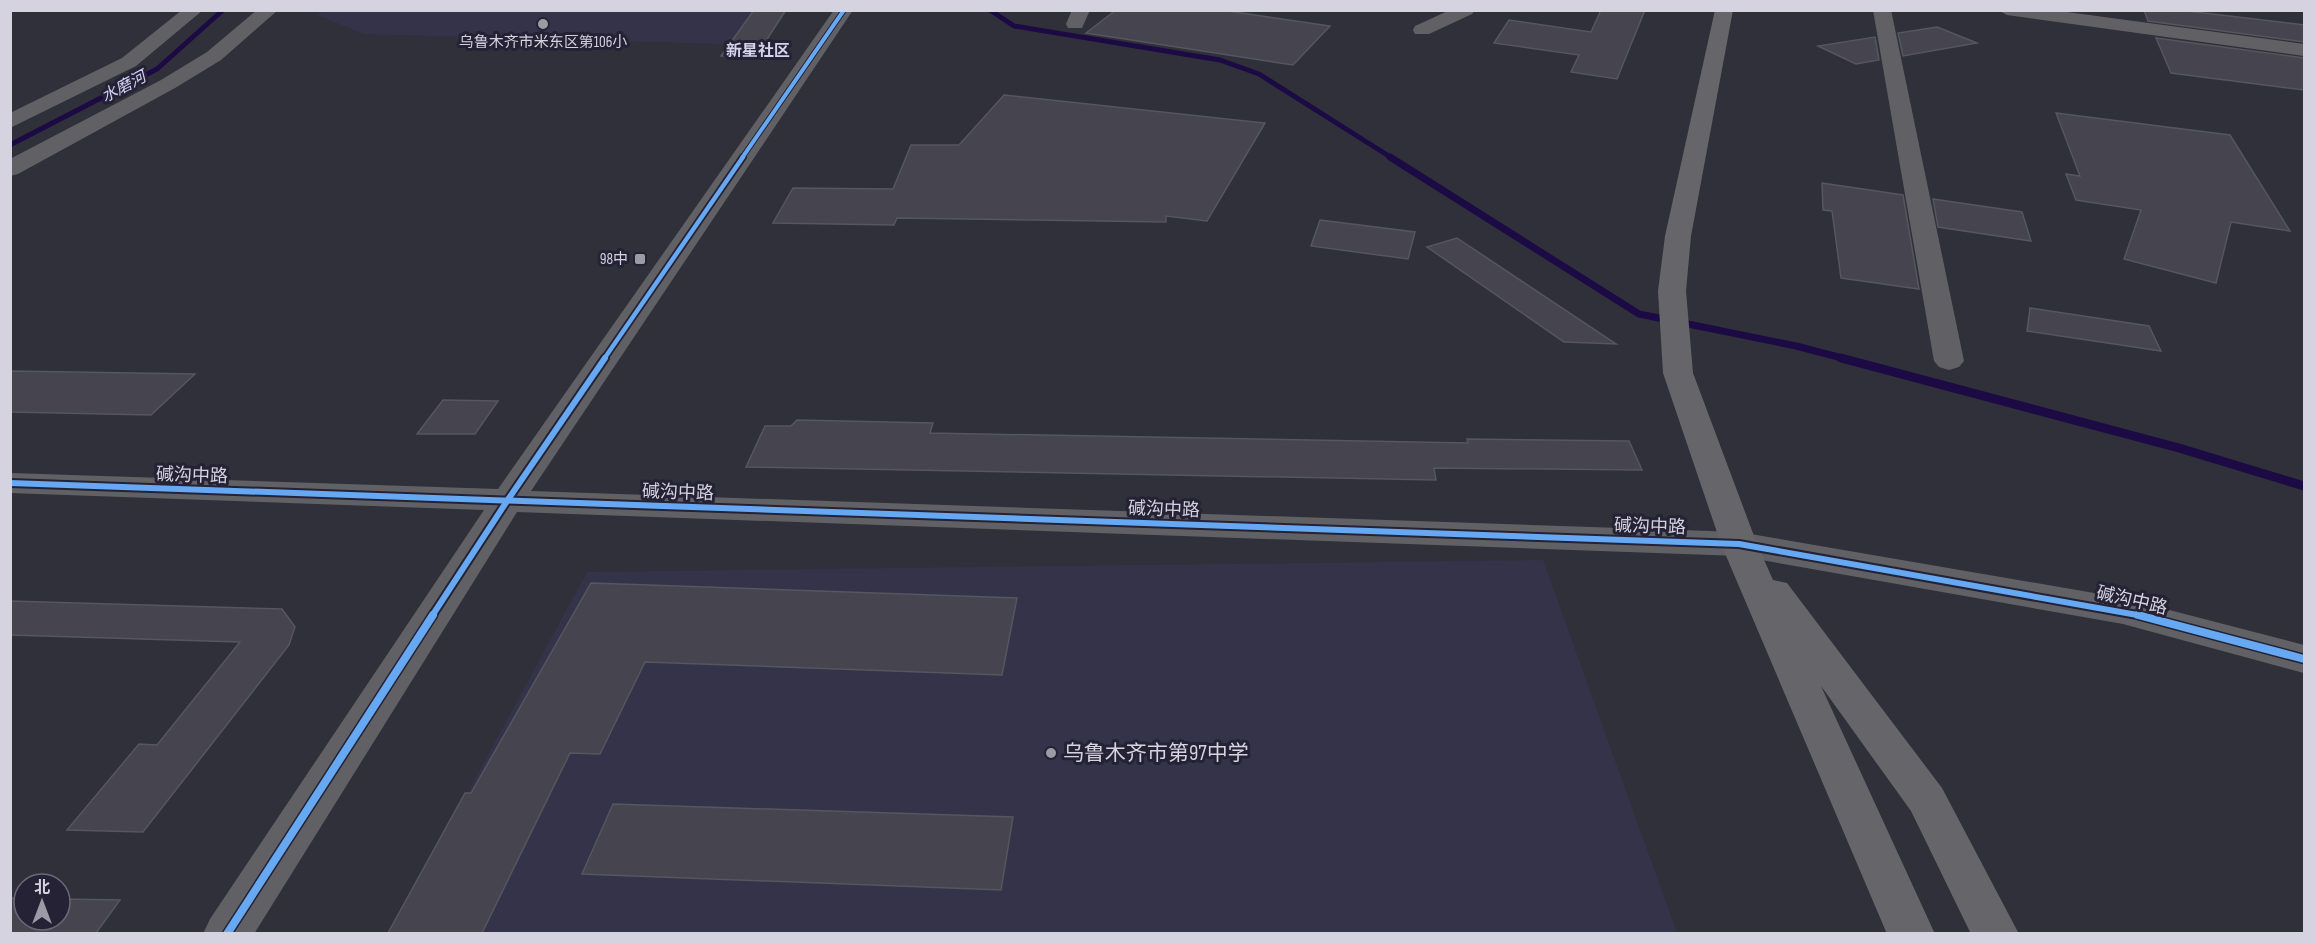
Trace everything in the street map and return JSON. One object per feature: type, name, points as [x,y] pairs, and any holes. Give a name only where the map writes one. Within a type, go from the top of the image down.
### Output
[{"type":"main road","points":[[1724,10],[1677,236],[1672,291],[1678,373],[1739,544],[1911,933]]},
{"type":"main road","points":[[1739,544],[1927,800],[1995,933]]},
{"type":"street","points":[[10,122],[129,62],[194,10]]},
{"type":"street","points":[[10,169],[168,84],[214,56],[269,10]]},
{"type":"street","points":[[227,933],[507,501],[844,10]]},
{"type":"street","points":[[1422,30],[1466,10]]},
{"type":"street","points":[[1882,10],[1949,361]]},
{"type":"street","points":[[2007,10],[2304,50]]},
{"type":"street","name":"碱沟中路","points":[[10,483],[1739,544],[2123,611],[2304,659]]},
{"type":"shaded area","name":"乌鲁木齐市米东区第106小","points":[[325,10],[757,11],[729,44],[364,34],[317,15]]},
{"type":"shaded area","name":"乌鲁木齐市第97中学","points":[[1543,560],[1677,933],[391,934],[587,572]]},
{"type":"building","points":[[754,10],[786,10],[756,56],[721,56]]},
{"type":"building","points":[[1116,10],[1221,10],[1330,26],[1293,65],[1086,33]]},
{"type":"building","points":[[1601,10],[1645,10],[1617,79],[1571,72],[1579,55],[1494,43],[1509,20],[1591,32]]},
{"type":"building","points":[[2144,10],[2179,10],[2304,25],[2304,42],[2148,21]]},
{"type":"building","points":[[1937,27],[1977,43],[1903,56],[1898,33]]},
{"type":"building","points":[[1875,37],[1879,60],[1856,64],[1818,46]]},
{"type":"building","points":[[2156,38],[2304,58],[2304,90],[2171,73]]},
{"type":"building","points":[[1004,95],[1265,123],[1207,221],[1166,216],[1166,222],[897,218],[894,225],[773,223],[793,188],[893,189],[911,145],[959,145]]},
{"type":"building","points":[[2056,113],[2230,135],[2290,231],[2231,222],[2216,283],[2124,259],[2141,210],[2076,200],[2066,174],[2080,176]]},
{"type":"building","points":[[1822,183],[1903,195],[1919,289],[1841,278],[1832,211],[1823,210]]},
{"type":"building","points":[[1933,199],[2022,212],[2031,241],[1938,227]]},
{"type":"building","points":[[1320,220],[1415,232],[1408,259],[1311,246]]},
{"type":"building","points":[[1457,238],[1616,344],[1564,342],[1427,247]]},
{"type":"building","points":[[2030,308],[2149,326],[2161,351],[2027,331]]},
{"type":"building","points":[[10,371],[195,374],[151,415],[10,412]]},
{"type":"building","points":[[443,400],[498,401],[475,434],[417,434]]},
{"type":"building","points":[[797,420],[933,423],[930,433],[1468,443],[1467,439],[1629,441],[1642,470],[1434,468],[1436,480],[746,467],[765,426],[791,426]]},
{"type":"building","points":[[591,583],[1017,598],[1002,675],[645,662],[600,754],[570,753],[482,933],[388,933],[465,793],[471,793]]},
{"type":"building","points":[[10,601],[282,609],[295,627],[289,645],[143,832],[67,830],[139,744],[157,745],[240,642],[10,635]]},
{"type":"building","points":[[613,804],[1013,817],[1001,890],[582,874]]},
{"type":"building","points":[[10,898],[12,898],[12,932],[72,932],[72,899],[120,900],[96,933],[10,933]]},
{"type":"waterway","name":"水磨河","points":[[10,145],[157,69],[223,10]]},
{"type":"waterway","points":[[990,10],[1014,26],[1220,60],[1259,74],[1392,158]]},
{"type":"waterway","points":[[1390,157],[1639,314],[1796,346],[1846,359]]},
{"type":"waterway","points":[[1841,358],[2179,448],[2304,486]]},
{"type":"cycle path","points":[[227,934],[507,501],[844,10]]},
{"type":"cycle path","points":[[10,483],[1739,544],[2123,611],[2304,659]]},
{"type":"place","name":"乌鲁木齐市米东区第106小","points":[[543,24]]},
{"type":"place","name":"98中","points":[[640,259]]},
{"type":"place","name":"乌鲁木齐市第97中学","points":[[1051,753]]},
{"type":"district","name":"新星社区","points":[[758,50]]}]
